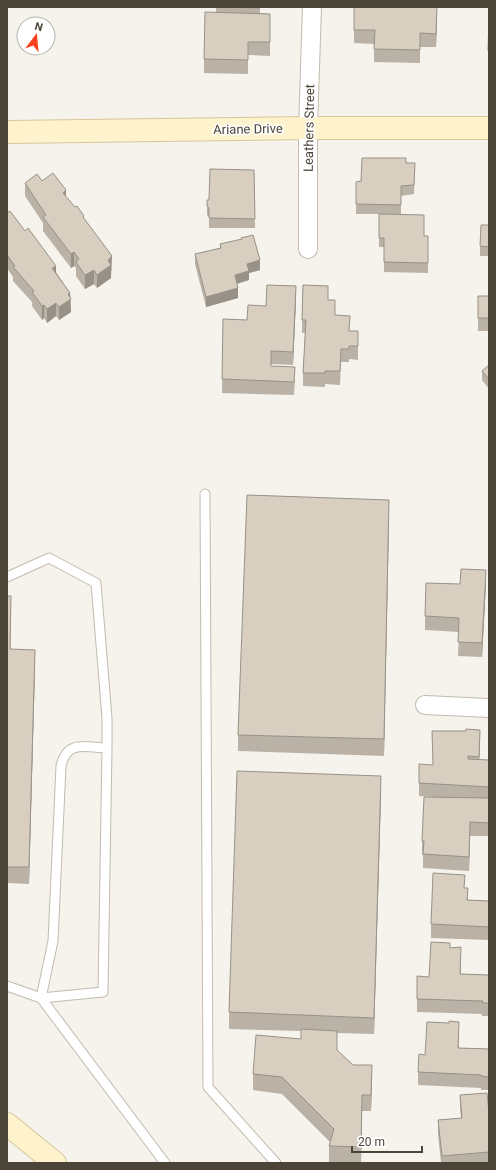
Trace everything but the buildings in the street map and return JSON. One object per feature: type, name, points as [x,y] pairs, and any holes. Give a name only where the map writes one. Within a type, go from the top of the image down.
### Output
[{"type":"street","name":"Leathers Street","points":[[308,249],[308,128],[312,7]]},
{"type":"street","name":"Ariane Drive","points":[[7,132],[308,128],[489,128]]},
{"type":"street","points":[[425,705],[489,708]]},
{"type":"street","points":[[7,1124],[55,1163]]},
{"type":"lane","points":[[205,494],[208,1087],[276,1163]]},
{"type":"lane","points":[[7,577],[49,558],[96,583],[107,718],[103,992],[41,998],[7,986]]},
{"type":"lane","points":[[107,748],[78,747],[70,749],[64,754],[61,766],[53,941],[41,998],[165,1163]]}]
